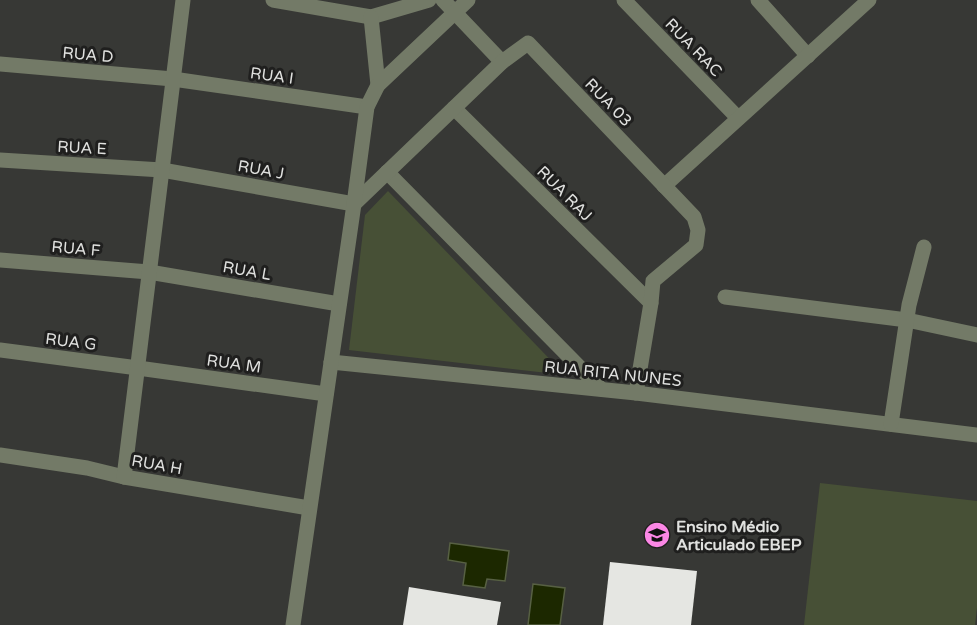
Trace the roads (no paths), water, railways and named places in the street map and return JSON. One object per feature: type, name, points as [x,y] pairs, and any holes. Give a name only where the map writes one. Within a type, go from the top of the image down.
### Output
[{"type":"street","points":[[124,477],[183,0]]},
{"type":"street","points":[[273,0],[371,16],[429,0]]},
{"type":"street","points":[[354,204],[502,62],[443,0]]},
{"type":"street","points":[[293,625],[366,107],[378,85],[468,0]]},
{"type":"street","name":"RUA RAC","points":[[624,0],[738,118]]},
{"type":"street","points":[[758,0],[808,56]]},
{"type":"street","points":[[664,186],[869,0]]},
{"type":"street","points":[[371,16],[378,85]]},
{"type":"street","name":"RUA 03","points":[[502,62],[528,44],[694,217],[698,230],[696,246],[653,281],[636,393]]},
{"type":"street","name":"RUA D","points":[[0,64],[173,79]]},
{"type":"street","name":"RUA I","points":[[173,79],[366,107]]},
{"type":"street","name":"RUA RAJ","points":[[454,108],[651,303]]},
{"type":"street","name":"RUA E","points":[[0,160],[162,170]]},
{"type":"street","name":"RUA J","points":[[162,170],[354,204]]},
{"type":"street","points":[[387,171],[601,389]]},
{"type":"street","points":[[891,424],[909,305],[924,248]]},
{"type":"street","name":"RUA F","points":[[0,260],[149,272]]},
{"type":"street","name":"RUA L","points":[[149,272],[339,304]]},
{"type":"street","points":[[724,297],[907,320],[977,335]]},
{"type":"street","name":"RUA G","points":[[0,350],[138,368]]},
{"type":"street","name":"RUA RITA NUNES","points":[[331,362],[601,389],[977,435]]},
{"type":"street","name":"RUA M","points":[[138,368],[326,394]]},
{"type":"street","name":"RUA H","points":[[0,454],[309,508]]},
{"type":"place","name":"Ensino Médio Articulado EBEP","points":[[657,535]]}]
